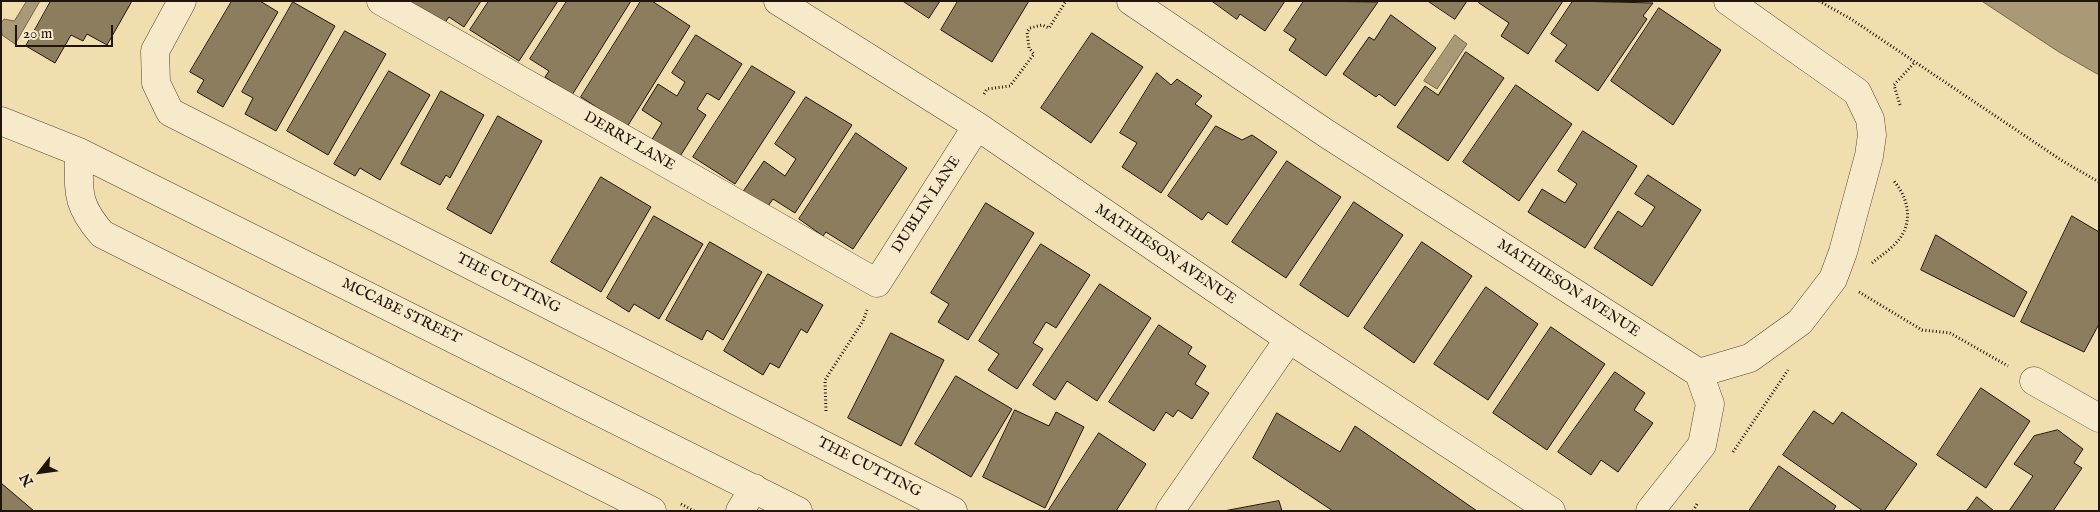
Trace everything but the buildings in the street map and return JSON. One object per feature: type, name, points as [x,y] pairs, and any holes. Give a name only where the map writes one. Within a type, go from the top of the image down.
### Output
[{"type":"street","name":"THE CUTTING","points":[[182,1],[155,51],[156,83],[170,112],[953,511]]},
{"type":"street","name":"DERRY LANE","points":[[381,1],[876,283]]},
{"type":"street","name":"MATHIESON AVENUE","points":[[778,1],[977,126],[1289,339],[1552,511]]},
{"type":"street","name":"MATHIESON AVENUE","points":[[1131,1],[1327,134],[1699,373]]},
{"type":"street","points":[[1650,511],[1702,445],[1710,404],[1699,373],[1750,358],[1800,322],[1833,279],[1843,252],[1869,156],[1872,135],[1870,119],[1857,92],[1728,1]]},
{"type":"street","name":"MCCABE STREET","points":[[1,121],[79,152],[798,511]]},
{"type":"street","name":"DUBLIN LANE","points":[[876,283],[977,126]]},
{"type":"street","points":[[79,152],[79,198],[88,218],[102,234],[652,511]]},
{"type":"street","points":[[1170,511],[1289,339]]},
{"type":"street","points":[[2034,381],[2099,418]]},
{"type":"street","points":[[740,511],[754,488]]},
{"type":"path","points":[[987,89],[1010,86],[1034,54],[1029,48],[1027,32],[1030,28],[1042,25],[1049,28],[1066,1]]},
{"type":"path","points":[[1819,1],[1851,19],[2061,160],[2099,182]]},
{"type":"path","points":[[1833,279],[1872,299],[1922,330],[1950,333],[2034,381]]},
{"type":"path","points":[[826,416],[825,380],[864,321]]},
{"type":"shaded area","points":[[27,1],[40,1],[15,44],[2,35],[1,23],[4,19],[14,21]]},
{"type":"shaded area","points":[[1982,1],[2099,1],[2099,75],[2059,52]]},
{"type":"shaded area","points":[[1455,35],[1467,44],[1437,89],[1424,81]]}]
